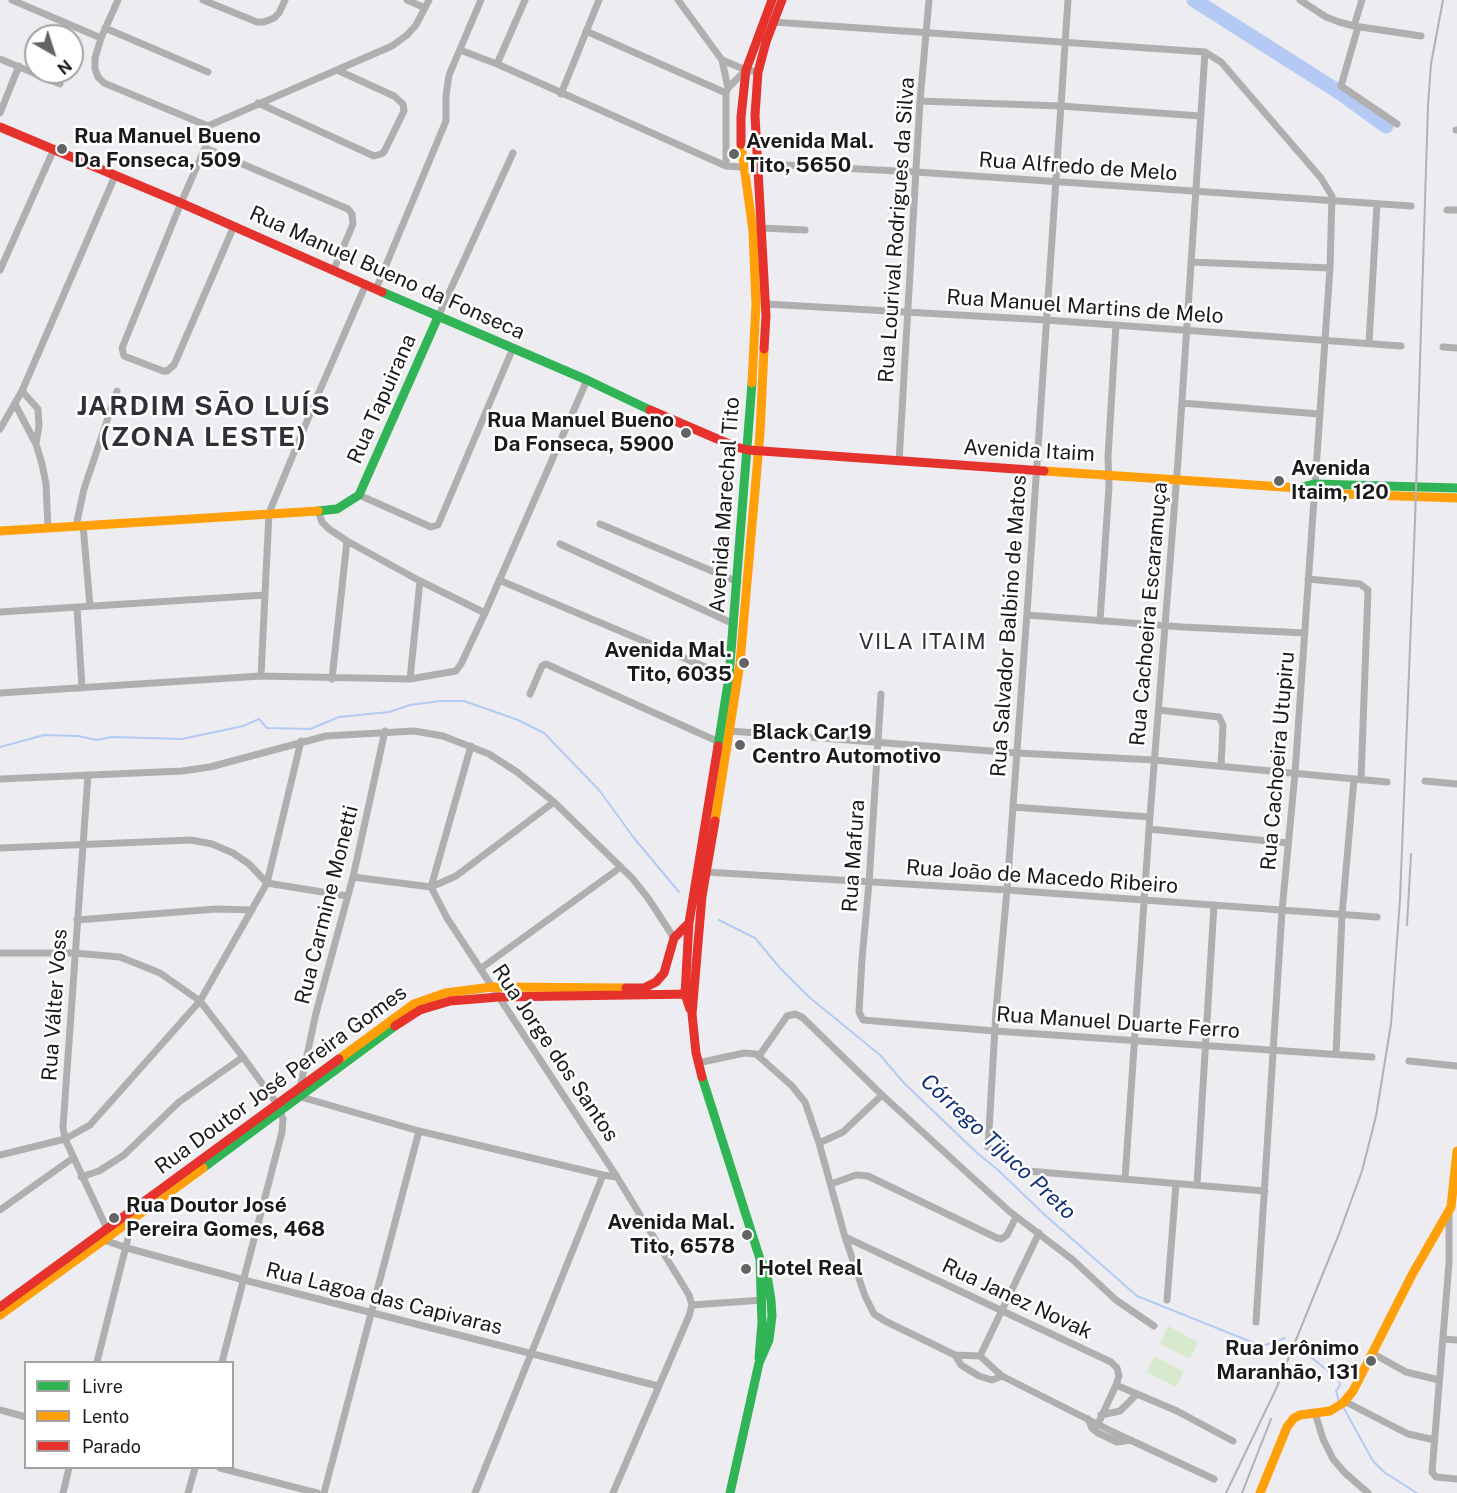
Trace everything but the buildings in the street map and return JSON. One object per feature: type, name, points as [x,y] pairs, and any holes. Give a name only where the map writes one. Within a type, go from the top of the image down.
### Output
[{"type":"main road","name":"Avenida Marechal Tito","points":[[730,1493],[759,1363],[766,1300],[760,1259],[698,1063],[692,1014],[685,994],[689,923],[696,871],[729,677],[748,450],[756,304],[753,231],[741,146],[741,117],[746,70],[772,0]]},
{"type":"main road","name":"Avenida Marechal Tito","points":[[685,994],[740,663],[759,450],[765,341],[766,304],[755,115],[758,72],[782,0]]},
{"type":"main road","name":"Rua Manuel Bueno da Fonseca","points":[[0,127],[234,226],[736,447],[759,450]]},
{"type":"main road","name":"Rua Tapuirana","points":[[359,495],[438,317]]},
{"type":"main road","name":"Avenida Itaim","points":[[759,450],[899,462],[1177,478],[1314,489],[1457,488]]},
{"type":"main road","name":"Avenida Itaim","points":[[1332,489],[1457,498]]},
{"type":"main road","points":[[0,531],[318,511],[337,509],[359,495]]},
{"type":"main road","points":[[685,994],[666,987],[660,978],[668,963],[674,938],[689,923]]},
{"type":"main road","name":"Rua Doutor José Pereira Gomes","points":[[300,1093],[414,1004],[445,993],[492,987],[644,988],[660,978]]},
{"type":"main road","name":"Rua Doutor José Pereira Gomes","points":[[0,1315],[279,1108],[420,1010],[450,1002],[499,997],[685,994]]},
{"type":"main road","name":"Rua Doutor José Pereira Gomes","points":[[0,1307],[133,1218],[279,1108]]},
{"type":"main road","points":[[1260,1493],[1287,1427],[1297,1416],[1330,1411],[1343,1402],[1353,1390],[1413,1272],[1455,1201],[1457,1151]]},
{"type":"street","points":[[12,0],[101,38]]},
{"type":"street","points":[[118,0],[95,58],[95,69],[104,83],[208,126],[392,46],[416,25],[429,0]]},
{"type":"street","points":[[203,0],[222,3],[256,22],[269,21],[279,13],[285,0]]},
{"type":"street","points":[[407,0],[425,8]]},
{"type":"street","points":[[376,289],[446,121],[447,86],[481,0]]},
{"type":"street","points":[[497,64],[525,0]]},
{"type":"street","points":[[561,94],[598,0]]},
{"type":"street","name":"Rua Lourival Rodrigues da Silva","points":[[899,462],[920,101],[929,0]]},
{"type":"street","name":"Rua Salvador Balbino de Matos","points":[[988,1147],[994,1031],[1017,753],[1068,0]]},
{"type":"street","points":[[1299,0],[1326,17],[1356,27],[1421,36]]},
{"type":"street","points":[[1362,0],[1341,86],[1397,124]]},
{"type":"street","points":[[460,50],[497,64],[726,166],[727,91],[722,60],[681,2]]},
{"type":"street","points":[[773,22],[1205,52],[1221,62],[1325,183],[1333,201]]},
{"type":"street","points":[[105,28],[208,72]]},
{"type":"street","points":[[586,31],[727,91]]},
{"type":"street","name":"Rua Cachoeira Escaramuça","points":[[1125,1179],[1154,760],[1177,478],[1205,52]]},
{"type":"street","points":[[0,59],[24,68]]},
{"type":"street","points":[[722,60],[746,70],[758,72]]},
{"type":"street","points":[[0,112],[19,66]]},
{"type":"street","points":[[258,103],[374,156],[381,154],[404,111],[403,104],[394,96],[336,70]]},
{"type":"street","points":[[727,91],[746,70]]},
{"type":"street","points":[[920,101],[1061,106],[1200,116]]},
{"type":"street","points":[[208,126],[205,148],[122,348],[124,356],[163,371],[171,368],[234,226]]},
{"type":"street","points":[[205,148],[348,209],[352,214],[353,224],[334,270]]},
{"type":"street","points":[[0,270],[54,149]]},
{"type":"street","points":[[438,317],[513,153]]},
{"type":"street","name":"Rua Alfredo de Melo","points":[[726,166],[757,165],[916,172],[1411,206]]},
{"type":"street","points":[[0,429],[22,391],[116,176]]},
{"type":"street","name":"Rua Cachoeira Utupiru","points":[[1256,1323],[1282,910],[1295,773],[1333,201]]},
{"type":"street","points":[[1369,343],[1377,204]]},
{"type":"street","points":[[1448,210],[1457,210]]},
{"type":"street","points":[[760,228],[805,230]]},
{"type":"street","points":[[1191,262],[1329,268]]},
{"type":"street","points":[[261,676],[269,513],[366,284]]},
{"type":"street","name":"Rua Manuel Martins de Melo","points":[[766,304],[1046,320],[1401,346]]},
{"type":"street","points":[[1100,621],[1116,325]]},
{"type":"street","points":[[1443,347],[1457,348]]},
{"type":"street","points":[[359,495],[431,527],[436,526],[513,348]]},
{"type":"street","points":[[0,693],[261,676],[410,679],[452,672],[459,668],[485,613],[586,380]]},
{"type":"street","points":[[22,391],[38,409],[39,426],[36,444]]},
{"type":"street","points":[[90,606],[79,526],[84,489],[117,391]]},
{"type":"street","points":[[1182,403],[1319,414]]},
{"type":"street","points":[[15,404],[36,444],[46,484],[48,528]]},
{"type":"street","points":[[318,511],[322,522],[347,542],[485,613]]},
{"type":"street","points":[[600,524],[738,582]]},
{"type":"street","points":[[333,679],[347,542]]},
{"type":"street","points":[[560,544],[734,624]]},
{"type":"street","points":[[1308,579],[1360,584],[1368,590],[1358,780],[1342,915],[1336,1054]]},
{"type":"street","points":[[499,580],[729,677]]},
{"type":"street","points":[[410,679],[420,581]]},
{"type":"street","points":[[0,612],[265,596]]},
{"type":"street","points":[[77,607],[82,688]]},
{"type":"street","points":[[1026,615],[1165,626],[1305,633]]},
{"type":"street","points":[[530,694],[542,666],[546,664],[719,742]]},
{"type":"street","name":"Rua Mafura","points":[[863,1020],[859,1012],[881,694]]},
{"type":"street","points":[[1159,710],[1219,717],[1223,725],[1221,766]]},
{"type":"street","points":[[0,779],[182,771],[326,736],[414,730],[443,736],[489,754],[517,772],[554,802],[621,867],[648,898],[674,938]]},
{"type":"street","name":"Rua Carmine Monetti","points":[[300,1093],[316,1013],[353,877],[385,731]]},
{"type":"street","points":[[730,731],[1017,753],[1154,760],[1387,782]]},
{"type":"street","points":[[0,1155],[65,1139],[90,1125],[200,1001],[267,883],[301,741]]},
{"type":"street","points":[[431,887],[471,746]]},
{"type":"street","name":"Rua Válter Voss","points":[[88,775],[63,1127],[65,1139],[107,1234]]},
{"type":"street","points":[[1425,782],[1457,784]]},
{"type":"street","points":[[353,877],[431,887],[456,876],[554,802]]},
{"type":"street","points":[[1012,807],[1150,817]]},
{"type":"street","points":[[1149,829],[1288,843]]},
{"type":"street","points":[[0,848],[191,840],[212,844],[233,853],[249,864],[267,883],[347,896]]},
{"type":"street","points":[[480,969],[621,867]]},
{"type":"street","name":"Rua João de Macedo Ribeiro","points":[[705,872],[1377,917]]},
{"type":"street","name":"Rua Jorge dos Santos","points":[[431,887],[447,918],[617,1177],[684,1284],[692,1305]]},
{"type":"street","points":[[1197,1185],[1214,905]]},
{"type":"street","points":[[77,920],[216,909],[252,910]]},
{"type":"street","points":[[0,953],[74,953],[120,957],[142,964],[179,984],[200,1001],[279,1108],[283,1119],[282,1132],[222,1361]]},
{"type":"street","points":[[759,1056],[787,1016],[795,1014],[801,1017],[882,1095],[1016,1217],[1095,1278],[1116,1300],[1154,1326]]},
{"type":"street","name":"Rua Manuel Duarte Ferro","points":[[863,1020],[1274,1051],[1372,1056]]},
{"type":"street","points":[[698,1063],[744,1053],[759,1056],[792,1086],[805,1102],[845,1237],[865,1296],[874,1314],[955,1355],[980,1356],[1002,1376],[1214,1479]]},
{"type":"street","points":[[81,1177],[99,1171],[124,1155],[179,1102],[243,1057]]},
{"type":"street","points":[[1409,1061],[1457,1066]]},
{"type":"street","points":[[300,1093],[419,1131],[617,1177]]},
{"type":"street","points":[[819,1143],[843,1132],[882,1095]]},
{"type":"street","points":[[324,1493],[419,1131]]},
{"type":"street","points":[[0,1210],[73,1158]]},
{"type":"street","points":[[1016,1170],[1265,1191]]},
{"type":"street","points":[[475,1493],[603,1175]]},
{"type":"street","points":[[831,1184],[856,1175],[868,1176],[1001,1239],[1006,1235],[1016,1217]]},
{"type":"street","points":[[1167,1300],[1176,1184]]},
{"type":"street","points":[[1449,1211],[1453,1248],[1439,1380],[1433,1474],[1440,1478],[1457,1479]]},
{"type":"street","points":[[97,1361],[133,1218]]},
{"type":"street","points":[[980,1356],[1039,1233]]},
{"type":"street","name":"Rua Lagoa das Capivaras","points":[[107,1234],[127,1248],[658,1386]]},
{"type":"street","name":"Rua Janez Novak","points":[[845,1237],[1111,1362],[1119,1372],[1116,1385]]},
{"type":"street","points":[[614,1493],[692,1305],[766,1300]]},
{"type":"street","points":[[1444,1339],[1457,1340]]},
{"type":"street","points":[[1372,1353],[1406,1372],[1439,1380]]},
{"type":"street","points":[[955,1355],[962,1365],[979,1376],[993,1380],[1002,1376]]},
{"type":"street","points":[[1098,1424],[1116,1385],[1177,1411],[1233,1441]]},
{"type":"street","points":[[1101,1416],[1120,1412],[1137,1394]]},
{"type":"street","points":[[1343,1402],[1408,1434],[1435,1440]]},
{"type":"street","points":[[0,1410],[24,1416]]},
{"type":"street","points":[[1315,1413],[1323,1439],[1333,1458],[1345,1473],[1368,1493]]},
{"type":"street","points":[[1088,1419],[1092,1428],[1098,1433],[1117,1442],[1131,1440]]},
{"type":"street","points":[[63,1493],[69,1469]]},
{"type":"street","points":[[188,1493],[194,1469]]},
{"type":"street","points":[[227,1469],[317,1493]]},
{"type":"green space","points":[[1168,1326],[1198,1342],[1190,1359],[1160,1344]]},
{"type":"green space","points":[[1155,1356],[1184,1372],[1176,1387],[1146,1372]]},
{"type":"waterway","points":[[1194,0],[1339,92],[1386,126]]},
{"type":"waterway","name":"Córrego Tijuco Preto","points":[[0,747],[44,735],[78,736],[97,740],[112,737],[182,739],[243,726],[259,719],[267,728],[310,729],[339,717],[389,712],[410,705],[441,701],[464,701],[518,720],[544,733],[599,790],[634,838],[679,892]]},
{"type":"waterway","name":"Córrego Tijuco Preto","points":[[719,920],[755,938],[780,968],[809,997],[880,1055],[904,1083],[976,1152],[1137,1296],[1254,1343],[1265,1345],[1285,1338]]},
{"type":"waterway","name":"Córrego Tijuco Preto","points":[[1307,1354],[1338,1379],[1340,1385],[1336,1391],[1339,1401]]},
{"type":"waterway","name":"Córrego Tijuco Preto","points":[[1342,1405],[1373,1461],[1384,1472],[1417,1493]]},
{"type":"railway","points":[[1226,1493],[1276,1389],[1362,1171],[1376,1116],[1391,1024],[1400,899],[1428,105],[1431,64],[1443,0]]},
{"type":"railway","points":[[1407,925],[1411,854]]},
{"type":"railway","points":[[1242,1493],[1271,1419]]},
{"type":"traffic: fast","points":[[382,292],[587,380],[650,410]]},
{"type":"traffic: fast","points":[[318,511],[337,509],[359,495],[438,317]]},
{"type":"traffic: fast","points":[[718,746],[729,677],[752,383]]},
{"type":"traffic: fast","points":[[1298,488],[1314,484],[1457,488]]},
{"type":"traffic: fast","points":[[203,1168],[395,1026]]},
{"type":"traffic: fast","points":[[702,1077],[760,1259],[766,1269],[771,1300],[769,1340],[759,1363],[730,1493]]},
{"type":"traffic: fast","points":[[759,1358],[762,1323],[760,1259]]},
{"type":"traffic: slow","points":[[741,144],[753,231],[756,304],[752,383]]},
{"type":"traffic: slow","points":[[715,821],[740,663],[760,433],[764,349]]},
{"type":"traffic: slow","points":[[1044,471],[1298,488],[1314,493],[1457,498]]},
{"type":"traffic: slow","points":[[0,531],[318,511]]},
{"type":"traffic: slow","points":[[339,1059],[414,1004],[445,993],[492,987],[626,988]]},
{"type":"traffic: slow","points":[[1260,1493],[1287,1427],[1294,1418],[1330,1411],[1343,1403],[1353,1391],[1413,1273],[1451,1207],[1457,1151]]},
{"type":"traffic: slow","points":[[0,1315],[203,1168]]},
{"type":"traffic: jam","points":[[741,144],[741,117],[746,70],[772,0]]},
{"type":"traffic: jam","points":[[764,349],[766,316],[755,115],[758,72],[766,42],[782,0]]},
{"type":"traffic: jam","points":[[0,127],[181,203],[382,292]]},
{"type":"traffic: jam","points":[[650,410],[748,450],[1044,471]]},
{"type":"traffic: jam","points":[[690,1009],[685,994],[689,923],[718,746]]},
{"type":"traffic: jam","points":[[702,1077],[696,1053],[692,1014],[702,896],[715,821]]},
{"type":"traffic: jam","points":[[626,988],[644,988],[656,982],[664,973],[674,938],[689,923]]},
{"type":"traffic: jam","points":[[395,1026],[420,1010],[450,1001],[499,997],[692,994]]},
{"type":"traffic: jam","points":[[0,1307],[339,1059]]},
{"type":"place","name":"Rua Manuel Bueno Da Fonseca, 509","points":[[62,149]]},
{"type":"place","name":"Avenida Mal. Tito, 5650","points":[[734,154]]},
{"type":"place","name":"Rua Manuel Bueno Da Fonseca, 5900","points":[[686,433]]},
{"type":"place","name":"Avenida Itaim, 120","points":[[1279,481]]},
{"type":"place","name":"Avenida Mal. Tito, 6035","points":[[744,663]]},
{"type":"place","name":"Black Car19 Centro Automotivo","points":[[740,745]]},
{"type":"place","name":"Rua Doutor José Pereira Gomes, 468","points":[[114,1218]]},
{"type":"place","name":"Avenida Mal. Tito, 6578","points":[[747,1235]]},
{"type":"place","name":"Hotel Real","points":[[746,1269]]},
{"type":"place","name":"Rua Jerônimo Maranhão, 131","points":[[1371,1361]]},
{"type":"district","name":"JARDIM SÃO LUÍS (ZONA LESTE)","points":[[204,422]]},
{"type":"district","name":"VILA ITAIM","points":[[923,642]]}]
